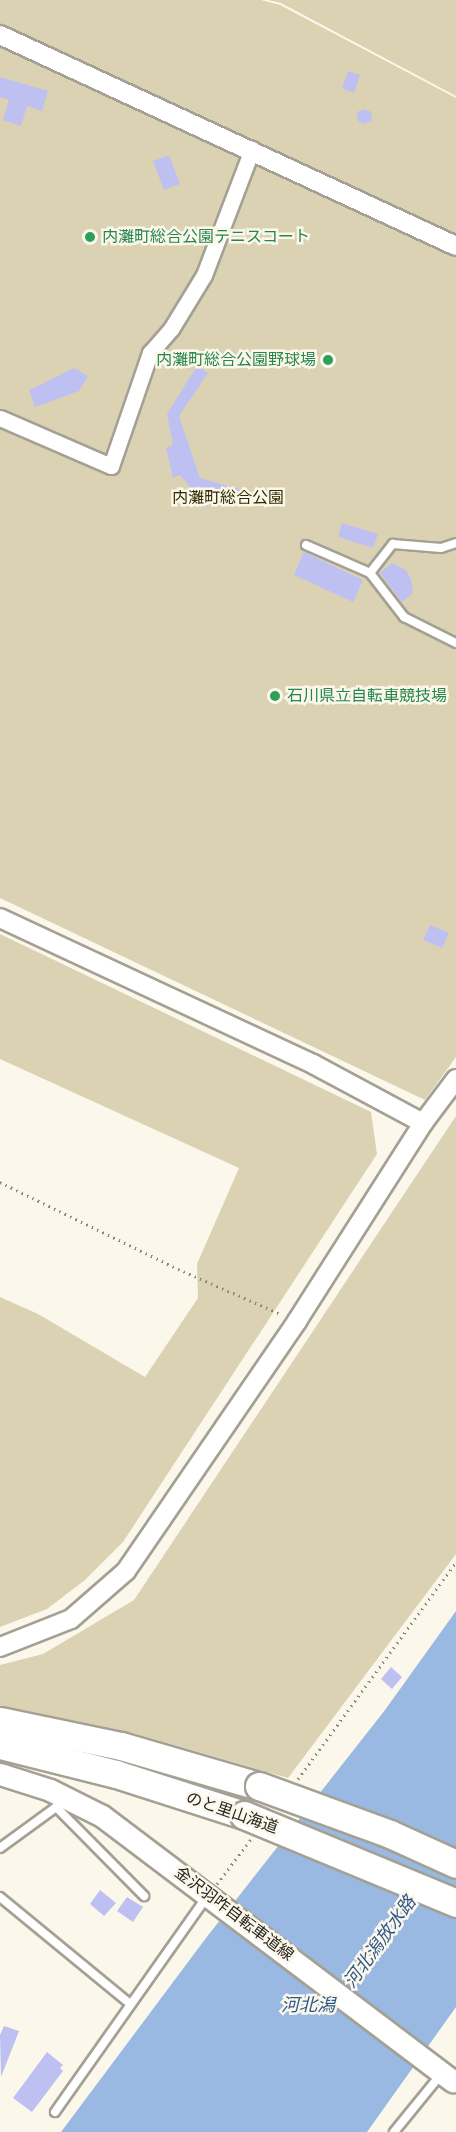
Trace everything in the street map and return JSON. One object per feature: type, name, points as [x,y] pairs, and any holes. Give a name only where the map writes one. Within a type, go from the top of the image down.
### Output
[{"type":"highway","name":"のと里山海道","points":[[0,1721],[121,1746],[259,1786],[390,1834],[456,1864]]},
{"type":"highway","name":"のと里山海道","points":[[0,1745],[116,1774],[456,1903]]},
{"type":"main road","name":"金沢羽咋自転車道線","points":[[0,1774],[22,1778],[62,1803],[102,1816],[449,2076]]},
{"type":"street","points":[[0,35],[456,246]]},
{"type":"street","points":[[0,418],[111,466],[150,352],[171,329],[204,275],[252,150]]},
{"type":"street","points":[[0,918],[313,1064],[423,1123]]},
{"type":"street","points":[[0,1647],[71,1619],[126,1571],[297,1321],[423,1123],[456,1078]]},
{"type":"lane","points":[[370,573],[393,544],[441,548],[456,543]]},
{"type":"lane","points":[[306,545],[370,573],[404,617],[456,643]]},
{"type":"lane","points":[[0,1848],[62,1803],[144,1896]]},
{"type":"lane","points":[[0,1897],[129,2003]]},
{"type":"lane","points":[[55,2112],[129,2003],[217,1901]]},
{"type":"lane","points":[[394,2132],[449,2076]]},
{"type":"path","points":[[0,1182],[208,1283],[297,1321]]},
{"type":"path","points":[[296,1782],[456,1562]]},
{"type":"path","points":[[217,1901],[248,1826]]},
{"type":"green space","name":"内灘町総合公園","points":[[0,0],[261,0],[280,5],[456,98],[456,1057],[425,1100],[0,898]]},
{"type":"green space","points":[[268,0],[456,0],[456,96],[281,3]]},
{"type":"green space","points":[[0,934],[371,1112],[377,1154],[123,1542],[85,1580],[47,1609],[0,1627],[0,1297],[38,1314],[145,1377],[198,1298],[197,1264],[239,1168],[0,1059]]},
{"type":"green space","points":[[456,1116],[456,1554],[288,1778],[133,1733],[0,1708],[0,1665],[43,1654],[134,1600]]},
{"type":"water","name":"河北潟","points":[[456,1611],[456,2007],[367,2132],[61,2132],[206,1938],[385,1710]]},
{"type":"building","points":[[348,71],[360,75],[354,93],[342,88]]},
{"type":"building","points":[[0,77],[48,91],[42,111],[27,106],[21,126],[3,120],[9,100],[0,97]]},
{"type":"building","points":[[365,109],[371,112],[372,120],[365,124],[358,121],[357,112]]},
{"type":"building","points":[[169,155],[180,184],[164,190],[153,161]]},
{"type":"building","points":[[197,366],[208,373],[179,416],[200,478],[255,494],[252,506],[206,493],[210,505],[206,507],[180,475],[173,478],[166,448],[173,445],[167,414]]},
{"type":"building","points":[[74,368],[88,376],[79,391],[35,407],[29,390]]},
{"type":"building","points":[[342,523],[378,534],[373,548],[338,537]]},
{"type":"building","points":[[304,552],[363,580],[353,602],[294,575]]},
{"type":"building","points":[[392,563],[406,570],[411,579],[413,593],[402,602],[380,573]]},
{"type":"building","points":[[430,925],[449,933],[442,948],[423,940]]},
{"type":"building","points":[[391,1667],[402,1677],[392,1689],[381,1679]]},
{"type":"building","points":[[100,1890],[116,1903],[104,1916],[90,1904]]},
{"type":"building","points":[[127,1897],[143,1907],[133,1922],[117,1911]]},
{"type":"building","points":[[4,2026],[19,2031],[1,2077],[0,2035]]},
{"type":"building","points":[[47,2052],[63,2065],[60,2068],[63,2071],[32,2112],[13,2098]]},
{"type":"place","name":"内灘町総合公園テニスコート","points":[[90,237]]},
{"type":"place","name":"内灘町総合公園野球場","points":[[328,360]]},
{"type":"place","name":"石川県立自転車競技場","points":[[275,696]]},
{"type":"water label","name":"河北潟放水路","points":[[380,1942]]}]
